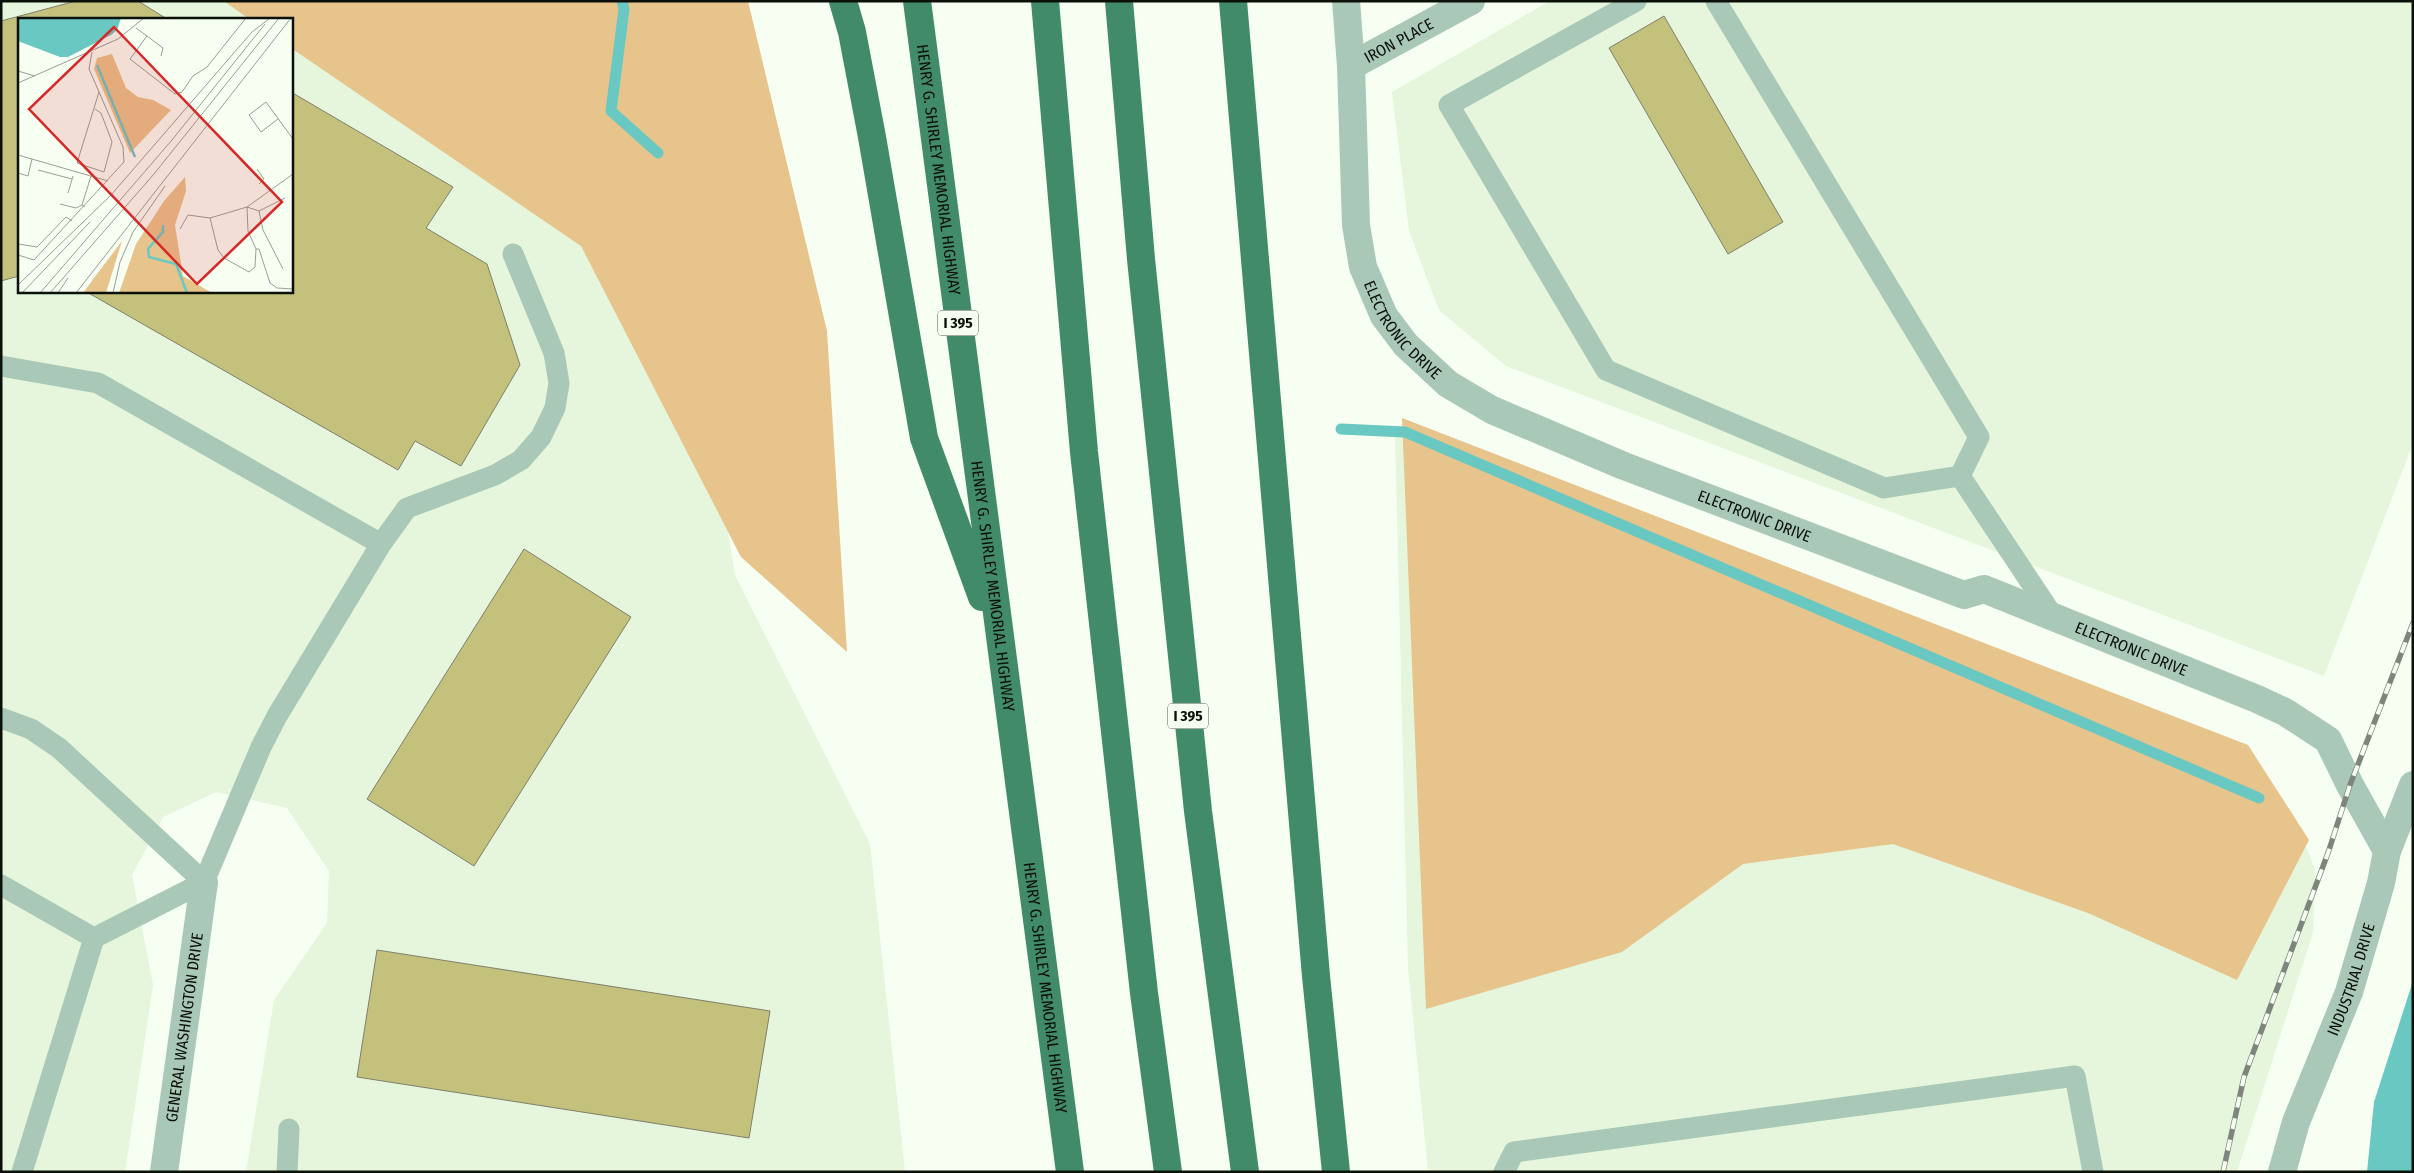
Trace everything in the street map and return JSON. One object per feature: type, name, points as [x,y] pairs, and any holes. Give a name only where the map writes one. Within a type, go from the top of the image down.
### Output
[{"type":"highway","points":[[843,1],[852,32],[884,200],[924,438],[1000,644]]},
{"type":"highway","name":"HENRY G. SHIRLEY MEMORIAL HIGHWAY","points":[[917,1],[1070,1172]]},
{"type":"highway","points":[[1045,1],[1085,462],[1144,993],[1168,1172]]},
{"type":"highway","name":"I 395","points":[[1119,1],[1141,259],[1197,801],[1245,1172]]},
{"type":"highway","points":[[1233,1],[1313,936],[1336,1172]]},
{"type":"street","name":"ELECTRONIC DRIVE","points":[[1346,1],[1351,66],[1356,225],[1363,267],[1384,316],[1406,345],[1448,384],[1492,410],[1624,466],[1964,595],[1984,589],[2257,698],[2285,712],[2328,740],[2350,785],[2387,851]]},
{"type":"street","name":"IRON PLACE","points":[[1351,66],[1471,1]]},
{"type":"street","name":"INDUSTRIAL DRIVE","points":[[2282,1172],[2296,1122],[2349,992],[2381,883],[2387,851],[2413,785]]},
{"type":"street","name":"GENERAL WASHINGTON DRIVE","points":[[164,1172],[204,882]]},
{"type":"lane","points":[[1636,1],[1450,105],[1606,370],[1884,488],[1960,476]]},
{"type":"lane","points":[[1716,1],[1979,437],[1960,476]]},
{"type":"lane","points":[[22,1172],[94,938],[204,882],[277,716],[381,544],[407,508],[495,475],[521,460],[541,438],[552,415],[559,383],[554,353],[513,254]]},
{"type":"lane","points":[[1,366],[98,383],[381,544]]},
{"type":"lane","points":[[1960,476],[2053,616]]},
{"type":"lane","points":[[1,718],[31,729],[59,748],[204,882]]},
{"type":"lane","points":[[1,885],[94,938]]},
{"type":"lane","points":[[1504,1172],[1514,1152],[2075,1076],[2093,1172]]},
{"type":"lane","points":[[287,1172],[289,1129]]},
{"type":"shaded area","points":[[1,1],[558,1],[711,431],[735,575],[870,844],[905,1172],[246,1172],[274,1000],[327,923],[329,871],[287,808],[216,792],[163,817],[132,875],[153,985],[125,1172],[1,1172]]},
{"type":"shaded area","points":[[224,1],[748,1],[827,331],[847,652],[741,557],[581,246],[292,49],[292,18],[248,18]]},
{"type":"shaded area","points":[[1550,1],[2413,1],[2413,443],[2324,676],[1506,366],[1439,310],[1409,231],[1392,92]]},
{"type":"shaded area","points":[[1402,418],[2248,745],[2309,840],[2237,980],[2088,913],[1893,844],[1743,864],[1622,952],[1426,1009]]},
{"type":"shaded area","points":[[1395,430],[1957,650],[2248,767],[2292,811],[2315,869],[2313,932],[2237,1172],[1428,1172],[1408,967]]},
{"type":"water","points":[[2413,981],[2413,1172],[2367,1172],[2374,1102]]},
{"type":"building","points":[[76,1],[138,1],[165,18],[18,18],[18,276],[1,281],[1,21]]},
{"type":"building","points":[[1664,16],[1783,222],[1728,254],[1609,48]]},
{"type":"building","points":[[292,93],[453,187],[426,228],[487,264],[520,365],[461,466],[415,441],[398,470],[87,292],[292,292]]},
{"type":"building","points":[[524,549],[631,617],[474,866],[367,799]]},
{"type":"building","points":[[377,950],[770,1011],[749,1138],[357,1077]]},
{"type":"waterway","points":[[622,1],[624,9],[611,111],[658,153]]},
{"type":"waterway","points":[[1341,429],[1405,432],[2259,798]]},
{"type":"railway","points":[[2223,1172],[2244,1077],[2328,853],[2350,785],[2413,623]]}]
